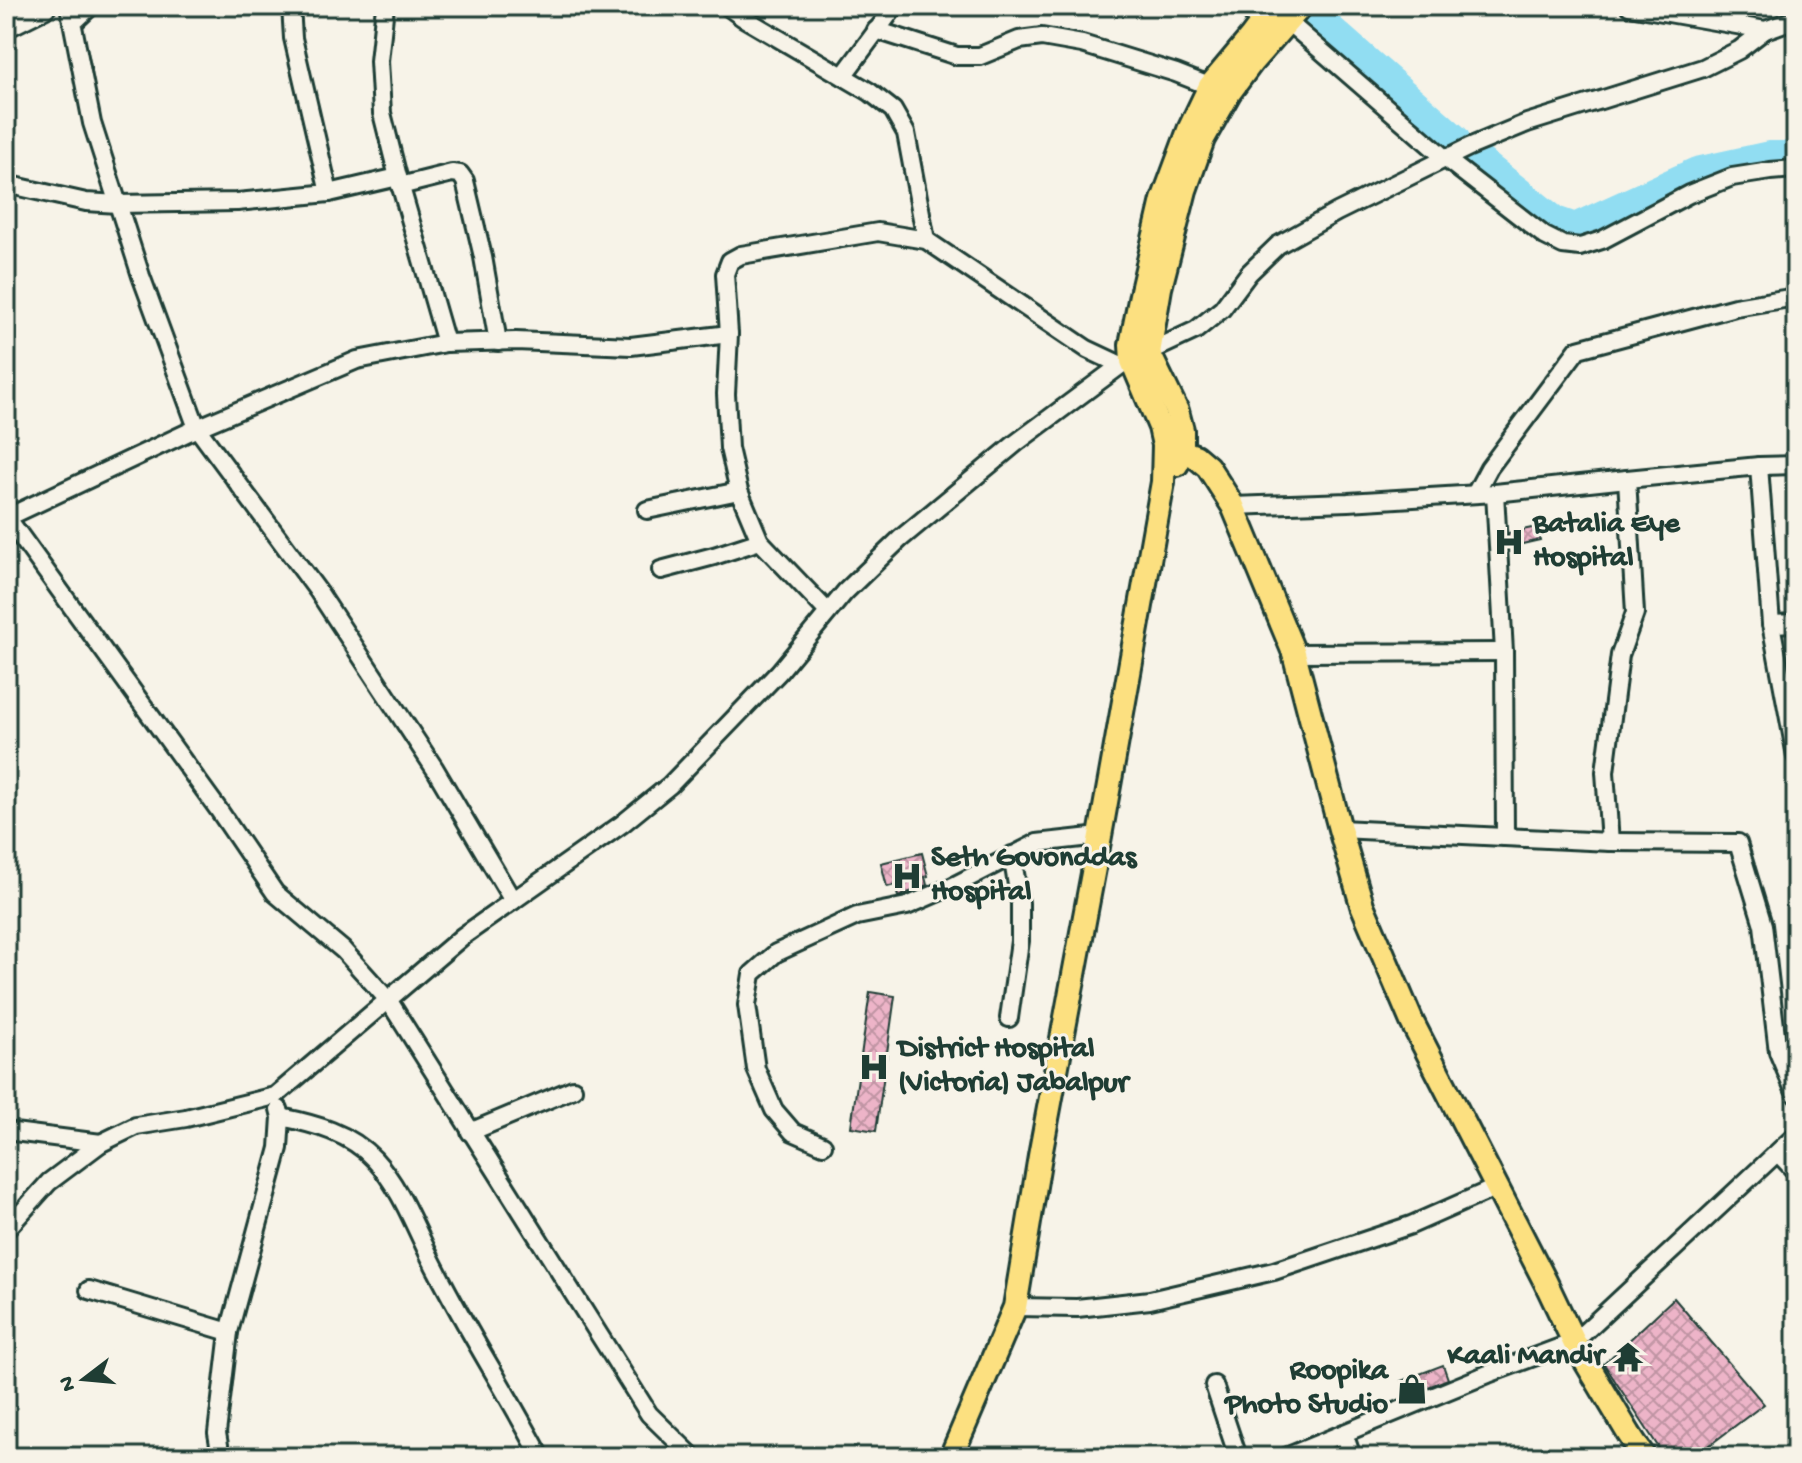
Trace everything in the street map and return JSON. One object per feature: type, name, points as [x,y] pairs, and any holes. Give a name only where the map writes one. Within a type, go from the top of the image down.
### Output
[{"type":"main road","points":[[951,1457],[1015,1307],[1163,482],[1174,469],[1173,448],[1182,430],[1177,411],[1134,360],[1160,288],[1185,190],[1220,90],[1281,14]]},
{"type":"main road","points":[[1173,448],[1195,456],[1208,467],[1233,506],[1294,653],[1362,905],[1412,1022],[1574,1342],[1644,1457]]},
{"type":"street","points":[[6,29],[48,6]]},
{"type":"street","points":[[69,6],[92,123],[141,276],[197,428],[318,591],[435,769],[513,901]]},
{"type":"street","points":[[73,23],[91,6]]},
{"type":"street","points":[[291,6],[293,38],[329,193]]},
{"type":"street","points":[[385,6],[379,61],[382,113],[446,343]]},
{"type":"street","points":[[727,6],[870,92],[893,110],[906,133],[926,240]]},
{"type":"street","points":[[843,76],[895,6]]},
{"type":"street","points":[[1245,6],[1281,14],[1446,159],[1545,236],[1563,245],[1580,247],[1602,240],[1689,194],[1732,177],[1796,169]]},
{"type":"street","points":[[1629,6],[1765,30]]},
{"type":"street","points":[[6,1230],[49,1182],[101,1143],[136,1126],[186,1118],[275,1096],[463,936],[622,824],[670,785],[779,672],[845,592],[900,539],[1016,443],[1134,360],[1196,330],[1222,309],[1249,273],[1278,245],[1337,212],[1527,123],[1703,68],[1739,50],[1765,30],[1796,19]]},
{"type":"street","points":[[876,30],[957,56],[980,56],[1019,40],[1042,37],[1082,44],[1220,90]]},
{"type":"street","points":[[6,184],[86,202],[237,202],[329,193],[460,174],[465,181],[483,257],[498,342]]},
{"type":"street","points":[[828,612],[760,541],[739,491],[729,448],[726,394],[729,334],[725,274],[730,261],[741,255],[878,232],[926,240],[1087,349],[1134,360]]},
{"type":"street","points":[[1475,494],[1489,468],[1578,349],[1735,307],[1796,297]]},
{"type":"street","points":[[693,1457],[649,1414],[389,1001],[343,950],[275,893],[6,517],[197,428],[357,360],[446,343],[631,346],[729,334]]},
{"type":"street","points":[[1233,506],[1495,493],[1759,466],[1796,465]]},
{"type":"street","points":[[1759,466],[1771,624],[1796,756]]},
{"type":"street","points":[[1610,842],[1605,772],[1620,655],[1635,613],[1627,479]]},
{"type":"street","points":[[647,510],[739,491]]},
{"type":"street","points":[[1495,493],[1504,652],[1505,837]]},
{"type":"street","points":[[661,570],[760,541]]},
{"type":"street","points":[[1771,624],[1796,623]]},
{"type":"street","points":[[1294,653],[1504,652]]},
{"type":"street","points":[[1340,829],[1610,842],[1738,843],[1763,925],[1778,1052],[1796,1095]]},
{"type":"street","points":[[823,1145],[793,1132],[774,1110],[756,1069],[747,1005],[752,974],[776,953],[790,946],[857,916],[907,906],[1037,843],[1100,836]]},
{"type":"street","points":[[1009,1018],[1020,941],[1020,903],[1012,855]]},
{"type":"street","points":[[470,1132],[573,1089]]},
{"type":"street","points":[[221,1457],[217,1433],[229,1332],[279,1148],[281,1117],[275,1096]]},
{"type":"street","points":[[281,1117],[314,1124],[351,1140],[373,1157],[388,1177],[541,1457]]},
{"type":"street","points":[[6,1131],[101,1143]]},
{"type":"street","points":[[1286,1457],[1574,1342],[1796,1135]]},
{"type":"street","points":[[1778,1153],[1796,1172]]},
{"type":"street","points":[[1015,1307],[1077,1308],[1150,1300],[1274,1271],[1411,1225],[1497,1187]]},
{"type":"street","points":[[89,1290],[229,1332]]},
{"type":"street","points":[[1214,1385],[1238,1457]]},
{"type":"street","points":[[1344,1433],[1352,1457]]},
{"type":"building","points":[[1537,527],[1540,540],[1509,547],[1508,533]]},
{"type":"building","points":[[922,853],[927,885],[898,897],[895,885],[887,887],[881,863]]},
{"type":"building","points":[[870,992],[895,996],[876,1131],[851,1127]]},
{"type":"building","points":[[1674,1298],[1764,1404],[1694,1457],[1665,1457],[1604,1364]]},
{"type":"building","points":[[1443,1365],[1448,1379],[1406,1396],[1401,1381]]},
{"type":"waterway","points":[[1314,15],[1455,139]]},
{"type":"waterway","points":[[1477,159],[1555,221],[1575,228],[1697,172],[1770,156],[1796,156]]},
{"type":"place","name":"Batalia Eye Hospital","points":[[1509,542]]},
{"type":"place","name":"Seth Govonddas Hospital","points":[[907,876]]},
{"type":"place","name":"District Hospital (Victoria) Jabalpur","points":[[874,1067]]},
{"type":"place","name":"Kaali Mandir","points":[[1628,1357]]},
{"type":"place","name":"Roopika Photo Studio","points":[[1412,1389]]}]
